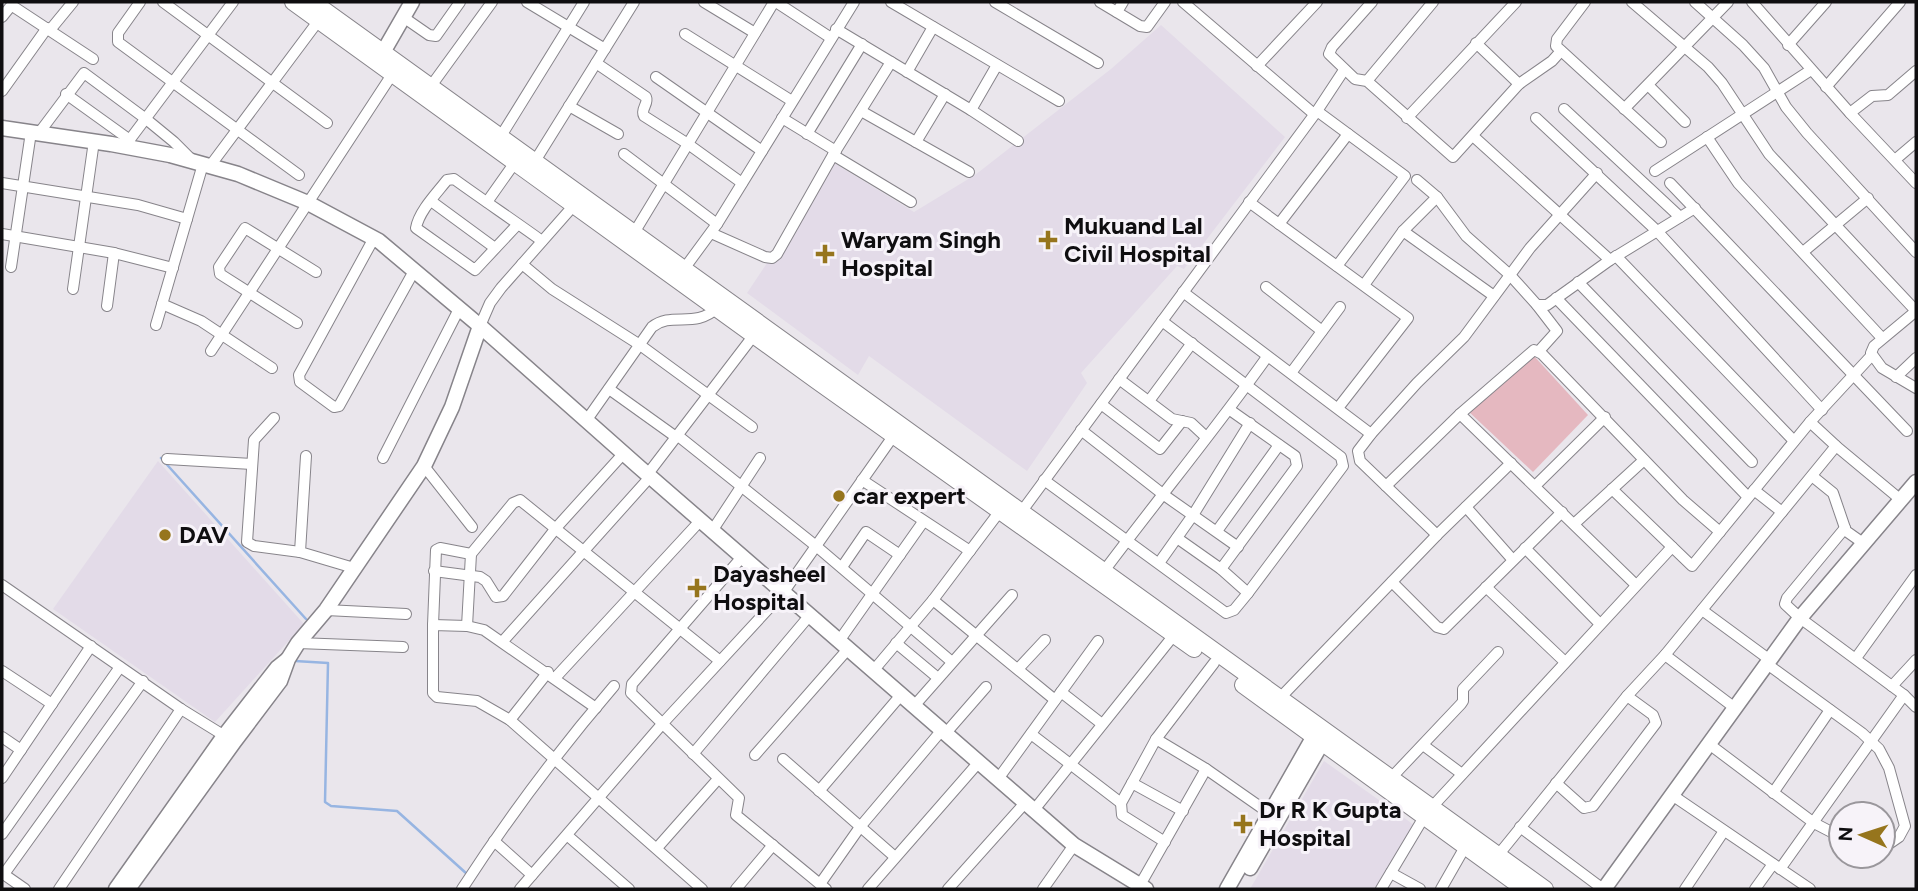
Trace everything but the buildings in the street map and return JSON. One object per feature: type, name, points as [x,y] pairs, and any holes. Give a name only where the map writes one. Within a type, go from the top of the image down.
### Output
[{"type":"main road","points":[[293,2],[431,86],[501,136],[634,233],[717,308],[1000,511],[1018,516],[1104,571],[1276,702],[1494,860],[1524,889]]},
{"type":"main road","points":[[313,2],[380,57],[393,73],[1018,516],[1174,635],[1276,702]]},
{"type":"main road","points":[[1321,735],[1392,777],[1465,846],[1545,889]]},
{"type":"street","points":[[2,91],[48,29],[73,2]]},
{"type":"street","points":[[140,2],[117,38],[118,42],[299,175]]},
{"type":"street","points":[[163,2],[327,123]]},
{"type":"street","points":[[127,143],[233,2]]},
{"type":"street","points":[[380,57],[412,2]]},
{"type":"street","points":[[403,17],[429,35],[436,36],[460,2]]},
{"type":"street","points":[[431,86],[492,2]]},
{"type":"street","points":[[527,2],[605,49]]},
{"type":"street","points":[[501,136],[584,2]]},
{"type":"street","points":[[535,161],[634,2]]},
{"type":"street","points":[[704,2],[755,33]]},
{"type":"street","points":[[634,233],[775,2],[834,33],[862,44],[1017,141]]},
{"type":"street","points":[[680,274],[714,228],[854,2]]},
{"type":"street","points":[[891,2],[1059,101]]},
{"type":"street","points":[[1100,2],[1140,26],[1147,27],[1165,2]]},
{"type":"street","points":[[1117,12],[1123,2]]},
{"type":"street","points":[[1183,2],[1257,66],[1405,176],[1337,266]]},
{"type":"street","points":[[1372,2],[1330,50],[1331,57],[1355,79],[1367,81],[1453,157],[1519,84],[1562,51]]},
{"type":"street","points":[[1367,81],[1433,2]]},
{"type":"street","points":[[1408,118],[1517,2]]},
{"type":"street","points":[[1585,2],[1556,41],[1556,46],[1661,142]]},
{"type":"street","points":[[1632,2],[1722,83],[1769,155],[1916,311],[1872,348],[1872,355],[1882,368],[1916,388]]},
{"type":"street","points":[[1695,2],[1743,45],[1764,68],[1777,92],[1807,133],[1916,252]]},
{"type":"street","points":[[1624,109],[1728,2]]},
{"type":"street","points":[[1788,45],[1826,2]]},
{"type":"street","points":[[1826,87],[1900,2]]},
{"type":"street","points":[[998,3],[1098,63]]},
{"type":"street","points":[[1257,66],[1312,3]]},
{"type":"street","points":[[1755,3],[1788,45],[1916,183]]},
{"type":"street","points":[[2,18],[10,7],[23,6],[48,29],[93,59]]},
{"type":"street","points":[[156,325],[202,164],[238,129],[319,20]]},
{"type":"street","points":[[907,72],[933,27]]},
{"type":"street","points":[[685,34],[792,101]]},
{"type":"street","points":[[1476,43],[1519,84]]},
{"type":"street","points":[[807,134],[862,44]]},
{"type":"street","points":[[624,154],[664,184],[714,228],[765,257],[772,258],[777,254],[891,62]]},
{"type":"street","points":[[596,63],[646,97],[644,116],[742,183]]},
{"type":"street","points":[[971,110],[997,65]]},
{"type":"street","points":[[1018,516],[1316,112],[1344,70]]},
{"type":"street","points":[[1655,171],[1811,70]]},
{"type":"street","points":[[1850,113],[1872,96],[1888,95],[1916,71]]},
{"type":"street","points":[[212,352],[393,73]]},
{"type":"street","points":[[11,267],[23,187],[35,133],[81,75],[86,74],[202,164]]},
{"type":"street","points":[[656,77],[762,151]]},
{"type":"street","points":[[1648,85],[1685,122]]},
{"type":"street","points":[[66,94],[127,143]]},
{"type":"street","points":[[916,142],[945,94]]},
{"type":"street","points":[[569,106],[618,134]]},
{"type":"street","points":[[1564,109],[1679,217]]},
{"type":"street","points":[[862,111],[969,172]]},
{"type":"street","points":[[782,118],[911,202]]},
{"type":"street","points":[[1536,118],[1657,231],[1822,410]]},
{"type":"street","points":[[2,128],[127,143],[238,174],[308,203],[374,238],[480,326],[623,454],[1074,845],[1143,887],[1206,769]]},
{"type":"street","points":[[1279,224],[1348,134]]},
{"type":"street","points":[[1473,136],[1559,215],[1613,258],[1794,441]]},
{"type":"street","points":[[1707,137],[1738,183],[1882,338]]},
{"type":"street","points":[[73,289],[93,141]]},
{"type":"street","points":[[1896,159],[1916,142]]},
{"type":"street","points":[[487,202],[516,161]]},
{"type":"street","points":[[1437,536],[1358,458],[1358,451],[1417,383],[1464,337],[1510,275],[1597,173]]},
{"type":"street","points":[[518,224],[475,270],[419,232],[417,223],[450,178],[487,202],[542,241]]},
{"type":"street","points":[[1385,486],[1460,414],[1531,352],[1539,351],[1558,331],[1510,275],[1466,236],[1437,197],[1418,180]]},
{"type":"street","points":[[2,183],[138,205],[187,219]]},
{"type":"street","points":[[1670,183],[1907,431]]},
{"type":"street","points":[[1364,285],[1403,231],[1437,197]]},
{"type":"street","points":[[1803,252],[1868,198]]},
{"type":"street","points":[[431,201],[495,248]]},
{"type":"street","points":[[1249,202],[1408,318],[1338,408]]},
{"type":"street","points":[[116,889],[229,739],[280,681],[288,659],[298,643],[326,610],[424,466],[452,407],[490,303],[575,204]]},
{"type":"street","points":[[1537,305],[1547,305],[1613,258],[1695,208]]},
{"type":"street","points":[[297,323],[218,271],[242,230],[249,229],[316,272]]},
{"type":"street","points":[[1403,231],[1494,296]]},
{"type":"street","points":[[2,234],[79,246],[173,268]]},
{"type":"street","points":[[374,238],[298,377],[300,382],[334,407],[339,406],[414,271]]},
{"type":"street","points":[[107,306],[114,253]]},
{"type":"street","points":[[522,264],[589,314],[640,345],[752,427]]},
{"type":"street","points":[[1578,282],[1752,462]]},
{"type":"street","points":[[1266,287],[1322,331]]},
{"type":"street","points":[[1183,292],[1371,434]]},
{"type":"street","points":[[1556,298],[1751,494],[1782,512]]},
{"type":"street","points":[[162,304],[201,321],[272,368]]},
{"type":"street","points":[[1291,373],[1340,307]]},
{"type":"street","points":[[586,421],[657,323],[706,317],[717,308]]},
{"type":"street","points":[[383,458],[459,309]]},
{"type":"street","points":[[1044,480],[1226,613],[1234,610],[1248,593],[1343,466],[1344,461],[1162,321]]},
{"type":"street","points":[[503,641],[649,476],[754,335]]},
{"type":"street","points":[[1149,401],[1192,343]]},
{"type":"street","points":[[1539,351],[1683,500],[1720,532]]},
{"type":"street","points":[[1612,489],[1692,566],[1810,422],[1872,355]]},
{"type":"street","points":[[1104,571],[1206,437],[1230,410],[1267,357]]},
{"type":"street","points":[[1896,377],[1916,358]]},
{"type":"street","points":[[1119,379],[1172,419],[1191,423],[1206,437]]},
{"type":"street","points":[[609,388],[677,436],[817,546],[952,662]]},
{"type":"street","points":[[1101,404],[1160,449],[1182,421]]},
{"type":"street","points":[[1220,569],[1297,466],[1295,456],[1230,410]]},
{"type":"street","points":[[1460,414],[1636,585]]},
{"type":"street","points":[[1535,486],[1605,417]]},
{"type":"street","points":[[274,418],[254,440],[247,542],[300,552],[354,568]]},
{"type":"street","points":[[1810,422],[1901,500]]},
{"type":"street","points":[[1159,563],[1193,515],[1250,423]]},
{"type":"street","points":[[1081,430],[1164,495],[1238,547]]},
{"type":"street","points":[[520,889],[663,723],[783,593],[894,435]]},
{"type":"street","points":[[1217,531],[1279,445]]},
{"type":"street","points":[[1494,860],[1836,446]]},
{"type":"street","points":[[434,571],[483,578],[496,597],[503,596],[556,528],[623,454]]},
{"type":"street","points":[[300,552],[306,456]]},
{"type":"street","points":[[167,458],[252,464]]},
{"type":"street","points":[[712,531],[760,458]]},
{"type":"street","points":[[1574,524],[1644,460]]},
{"type":"street","points":[[1276,702],[1511,463]]},
{"type":"street","points":[[424,466],[472,527]]},
{"type":"street","points":[[1812,476],[1833,493],[1845,528],[1863,543]]},
{"type":"street","points":[[862,480],[970,551]]},
{"type":"street","points":[[1520,827],[1603,889],[1800,618],[1916,482]]},
{"type":"street","points":[[467,626],[471,554],[516,501],[524,502],[720,661]]},
{"type":"street","points":[[1466,508],[1512,559]]},
{"type":"street","points":[[873,671],[933,600],[1000,511]]},
{"type":"street","points":[[1392,582],[1437,627],[1444,629],[1562,512]]},
{"type":"street","points":[[510,720],[700,521]]},
{"type":"street","points":[[755,755],[844,645],[873,593],[923,522]]},
{"type":"street","points":[[1845,528],[1787,598],[1787,607],[1905,695],[1916,707]]},
{"type":"street","points":[[842,567],[866,532],[900,555]]},
{"type":"street","points":[[1177,538],[1248,593]]},
{"type":"street","points":[[1381,889],[1428,812],[1672,547]]},
{"type":"street","points":[[471,554],[438,548],[435,553],[433,693],[444,699],[484,703],[510,720],[702,889]]},
{"type":"street","points":[[1525,548],[1600,624]]},
{"type":"street","points":[[742,557],[678,628],[630,688],[631,692],[739,798],[736,815],[823,887],[860,827],[986,687]]},
{"type":"street","points":[[1856,658],[1916,575]]},
{"type":"street","points":[[2,584],[181,709],[229,739]]},
{"type":"street","points":[[1486,587],[1565,662]]},
{"type":"street","points":[[914,706],[1012,595]]},
{"type":"street","points":[[933,600],[1018,669],[1102,724]]},
{"type":"street","points":[[326,610],[406,614]]},
{"type":"street","points":[[1702,610],[1872,742],[1889,768],[1905,826],[1897,838]]},
{"type":"street","points":[[693,754],[810,615]]},
{"type":"street","points":[[433,625],[467,626],[484,630],[596,708]]},
{"type":"street","points":[[948,889],[1070,763],[1174,635]]},
{"type":"street","points":[[1018,669],[1045,640]]},
{"type":"street","points":[[998,779],[1098,641]]},
{"type":"street","points":[[298,643],[403,648]]},
{"type":"street","points":[[896,643],[938,678]]},
{"type":"street","points":[[2,778],[91,646]]},
{"type":"street","points":[[1392,777],[1461,705],[1464,701],[1463,689],[1498,652]]},
{"type":"street","points":[[1665,655],[1735,708]]},
{"type":"street","points":[[1892,686],[1916,660]]},
{"type":"street","points":[[1165,842],[1125,819],[1121,803],[1156,739],[1214,663]]},
{"type":"street","points":[[2,834],[120,667]]},
{"type":"street","points":[[2,671],[52,704]]},
{"type":"street","points":[[25,889],[3,874],[143,681]]},
{"type":"street","points":[[478,889],[465,885],[554,759],[614,686]]},
{"type":"street","points":[[819,791],[901,695]]},
{"type":"street","points":[[1755,889],[1814,823],[1905,695]]},
{"type":"street","points":[[1556,783],[1584,808],[1593,806],[1656,723],[1653,715],[1627,696]]},
{"type":"street","points":[[59,889],[181,709]]},
{"type":"street","points":[[1773,793],[1830,710]]},
{"type":"street","points":[[1031,734],[1121,803]]},
{"type":"street","points":[[1227,889],[1269,813],[1321,735]]},
{"type":"street","points":[[1238,889],[1321,735]]},
{"type":"street","points":[[2,737],[21,750]]},
{"type":"street","points":[[128,889],[229,739]]},
{"type":"street","points":[[1156,739],[1206,769],[1269,813]]},
{"type":"street","points":[[1423,744],[1462,774]]},
{"type":"street","points":[[1709,744],[1814,823],[1827,830]]},
{"type":"street","points":[[783,759],[895,857]]},
{"type":"street","points":[[868,889],[979,762]]},
{"type":"street","points":[[657,848],[718,779]]},
{"type":"street","points":[[1132,783],[1183,811]]},
{"type":"street","points":[[1672,795],[1805,888]]},
{"type":"street","points":[[1685,889],[1724,831]]},
{"type":"street","points":[[568,836],[629,889]]},
{"type":"street","points":[[494,841],[533,876]]},
{"type":"street","points":[[736,889],[773,845]]},
{"type":"street","points":[[1043,889],[1074,845]]},
{"type":"street","points":[[1441,889],[1465,846]]},
{"type":"street","points":[[1391,873],[1420,889]]},
{"type":"shaded area","name":"Mukuand Lal Civil Hospital","points":[[1161,25],[1285,137],[1184,269],[1177,266],[1081,373],[1087,383],[1027,471],[869,356],[858,375],[747,293],[834,163],[914,212],[975,175],[1111,69]]},
{"type":"shaded area","points":[[1534,356],[1588,415],[1533,472],[1468,411]]},
{"type":"shaded area","name":"DAV","points":[[158,461],[304,624],[215,722],[53,609]]},
{"type":"shaded area","points":[[1324,761],[1414,825],[1377,889],[1250,889]]},
{"type":"waterway","points":[[161,458],[306,619]]},
{"type":"waterway","points":[[295,661],[328,663],[325,802],[331,806],[397,811],[467,874]]},
{"type":"place","name":"Mukuand Lal Civil Hospital","points":[[1048,240]]},
{"type":"place","name":"Waryam Singh Hospital","points":[[825,254]]},
{"type":"place","name":"car expert","points":[[839,496]]},
{"type":"place","name":"DAV","points":[[165,535]]},
{"type":"place","name":"Dayasheel Hospital","points":[[697,588]]},
{"type":"place","name":"Dr R K Gupta Hospital","points":[[1243,824]]}]
